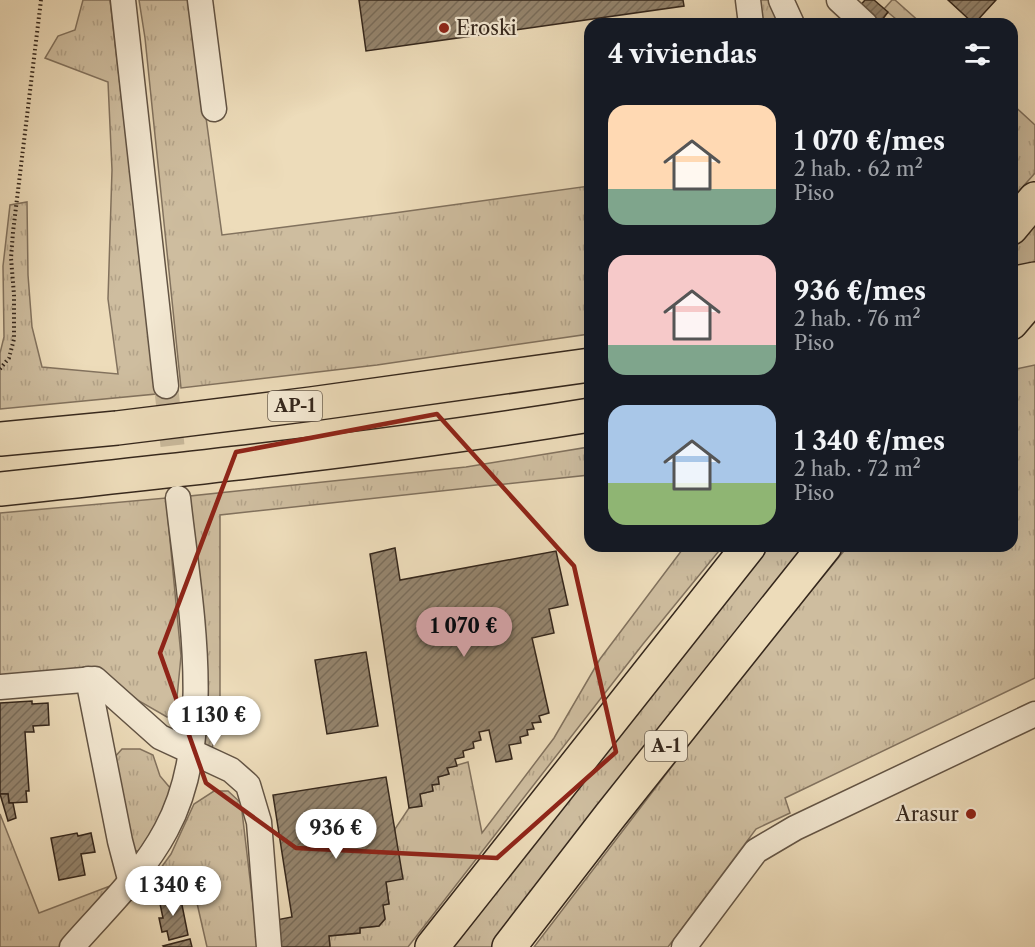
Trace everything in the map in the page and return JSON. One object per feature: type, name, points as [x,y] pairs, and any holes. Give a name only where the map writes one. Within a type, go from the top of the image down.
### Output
[{"type":"highway","points":[[1018,220],[1035,199]]},
{"type":"highway","points":[[1018,283],[1035,279]]},
{"type":"highway","points":[[1018,315],[1035,295]]},
{"type":"highway","points":[[1018,334],[1035,330]]},
{"type":"highway","name":"AP-1","points":[[0,438],[117,428],[299,406],[584,366]]},
{"type":"highway","points":[[0,489],[348,450],[584,417]]},
{"type":"highway","points":[[432,947],[744,552]]},
{"type":"highway","name":"A-1","points":[[510,947],[610,816],[820,552]]},
{"type":"street","points":[[123,0],[166,386]]},
{"type":"street","points":[[200,0],[214,109]]},
{"type":"street","points":[[748,0],[750,18]]},
{"type":"street","points":[[781,0],[789,18]]},
{"type":"street","points":[[839,0],[858,18]]},
{"type":"street","points":[[72,947],[131,883],[161,838],[177,808],[192,753],[195,685],[178,498]]},
{"type":"street","points":[[88,679],[120,841],[131,883]]},
{"type":"street","points":[[0,687],[95,679],[160,737],[231,770],[248,785],[259,822],[269,947]]},
{"type":"street","points":[[684,947],[756,851],[795,828],[1035,714]]},
{"type":"path","points":[[0,369],[9,358],[14,339],[11,258],[13,232],[41,0]]},
{"type":"highlighted area","points":[[437,414],[574,566],[616,752],[497,858],[296,848],[206,783],[160,653],[236,452]]},
{"type":"green space","points":[[83,0],[110,0],[156,394],[0,409],[0,353],[4,337],[3,266],[10,205],[27,202],[28,275],[32,327],[42,367],[118,374],[108,299],[112,170],[108,82],[45,58],[58,36],[75,30]]},
{"type":"green space","points":[[139,0],[190,0],[222,235],[584,187],[584,335],[377,365],[181,388],[145,38]]},
{"type":"green space","points":[[751,0],[774,0],[783,18],[754,18]]},
{"type":"green space","points":[[892,0],[895,0],[915,18],[895,18],[884,9]]},
{"type":"green space","points":[[1018,109],[1035,125],[1035,173],[1018,192]]},
{"type":"green space","points":[[1035,220],[1035,272],[1018,293],[1018,241]]},
{"type":"green space","points":[[1035,365],[1035,678],[785,798],[790,813],[756,829],[668,947],[534,947],[741,676],[843,552],[1018,552],[1018,369]]},
{"type":"green space","points":[[584,448],[584,476],[220,515],[220,724],[212,748],[204,748],[200,579],[190,496],[466,467]]},
{"type":"green space","points":[[166,498],[181,656],[176,708],[167,717],[139,701],[97,667],[0,676],[0,513]]},
{"type":"green space","points":[[680,552],[718,552],[643,644],[408,947],[330,947],[329,936],[360,933],[360,928],[379,926],[385,919],[383,905],[389,904],[386,882],[395,829],[409,808],[421,806],[420,794],[433,791],[432,785],[439,784],[438,777],[449,774],[447,768],[468,762],[482,833],[554,738],[600,659]]},
{"type":"green space","points":[[760,552],[803,552],[694,685],[491,947],[449,947]]},
{"type":"green space","points":[[122,749],[140,749],[153,755],[160,776],[171,789],[160,819],[139,852],[134,850],[113,759]]},
{"type":"green space","points":[[214,791],[228,791],[241,803],[258,947],[207,947],[194,890],[148,901],[145,890],[171,854],[194,804]]},
{"type":"green space","points":[[0,814],[39,913],[110,886],[59,947],[0,947]]},
{"type":"building","name":"Eroski","points":[[359,0],[683,0],[684,6],[599,18],[584,18],[584,20],[366,51]]},
{"type":"building","points":[[865,0],[874,0],[888,12],[884,18],[849,18]]},
{"type":"building","points":[[948,0],[996,0],[980,18],[968,18]]},
{"type":"building","points":[[395,548],[400,580],[556,551],[568,605],[549,609],[554,633],[532,638],[549,713],[539,716],[541,722],[532,723],[534,729],[527,730],[528,735],[520,737],[521,743],[509,745],[512,759],[496,762],[489,730],[479,732],[481,740],[473,742],[474,748],[463,751],[464,757],[455,759],[457,766],[447,768],[449,774],[438,777],[439,784],[432,785],[433,791],[420,794],[422,806],[409,808],[370,554]]},
{"type":"building","points":[[366,652],[378,726],[327,734],[315,660]]},
{"type":"building","points":[[32,701],[32,704],[48,703],[49,725],[33,726],[34,732],[25,732],[29,791],[26,791],[27,802],[9,803],[8,794],[0,794],[0,703]]},
{"type":"building","points":[[386,777],[403,879],[386,882],[389,904],[383,905],[385,919],[379,926],[360,928],[360,933],[329,936],[330,947],[281,947],[276,920],[292,917],[273,795]]},
{"type":"building","points":[[0,794],[8,794],[9,803],[13,803],[16,818],[8,821]]},
{"type":"building","points":[[77,833],[78,836],[91,833],[95,852],[81,854],[85,875],[59,880],[51,838]]},
{"type":"building","points":[[180,895],[188,935],[169,940],[167,931],[162,932],[159,918],[163,918],[159,899]]},
{"type":"building","points":[[190,939],[192,947],[163,946]]},
{"type":"tunnel","points":[[166,386],[177,487]]},
{"type":"place","name":"Eroski","points":[[444,28]]},
{"type":"place","name":"Arasur","points":[[971,814]]}]
